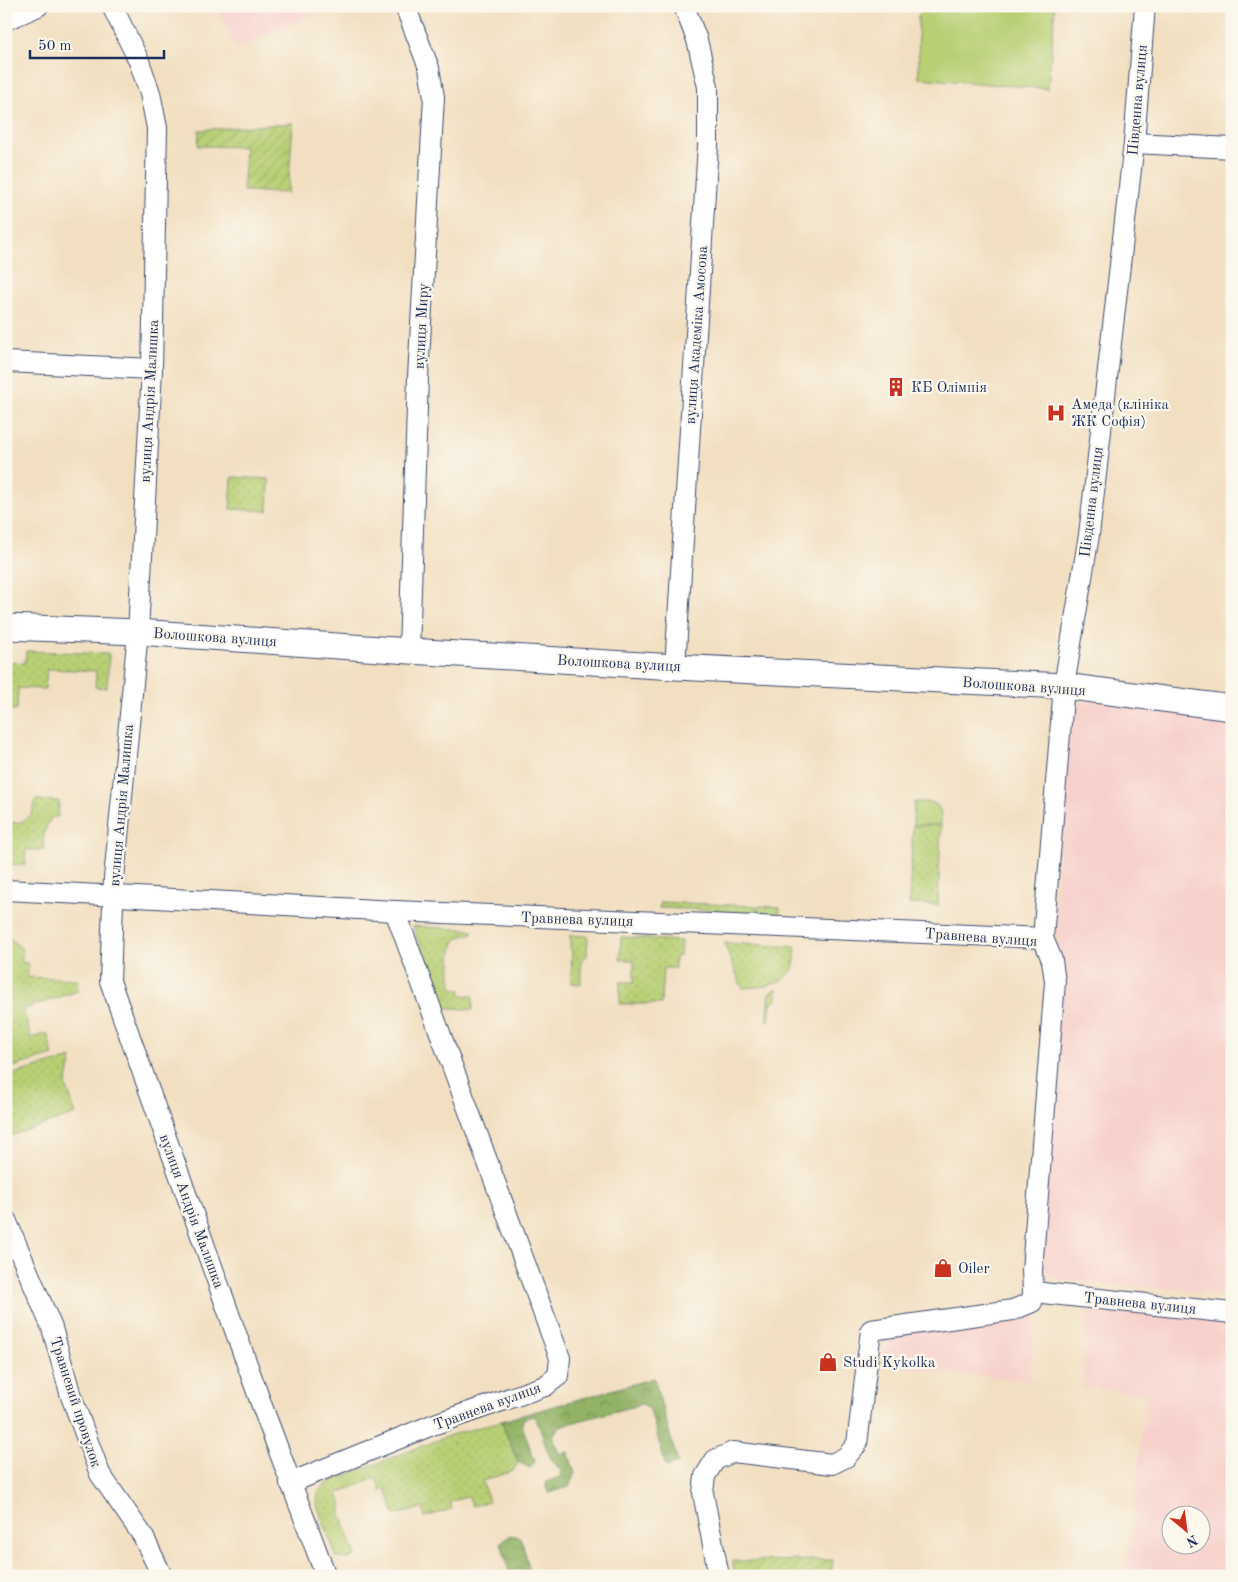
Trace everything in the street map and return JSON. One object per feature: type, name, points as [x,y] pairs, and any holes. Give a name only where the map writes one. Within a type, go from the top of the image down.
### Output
[{"type":"street","points":[[6,20],[38,6]]},
{"type":"street","name":"вулиця Андрія Малишка","points":[[112,6],[142,69],[150,93],[157,128],[152,369],[138,632],[113,895],[110,981],[290,1483],[326,1576]]},
{"type":"street","name":"вулиця Миру","points":[[405,6],[429,68],[434,97],[418,377],[409,651]]},
{"type":"street","name":"Південна вулиця","points":[[1043,938],[1064,686],[1089,535],[1134,143],[1146,6]]},
{"type":"street","name":"вулиця Академіка Амосова","points":[[675,666],[708,145],[708,87],[688,8]]},
{"type":"street","points":[[1134,143],[1232,148]]},
{"type":"street","points":[[6,362],[152,369]]},
{"type":"street","name":"Волошкова вулиця","points":[[6,627],[138,632],[409,651],[1064,686],[1232,708]]},
{"type":"street","name":"Травнева вулиця","points":[[6,890],[395,911],[1043,938],[1052,960],[1055,982],[1032,1270],[1034,1292],[1232,1313]]},
{"type":"street","name":"Травнева вулиця","points":[[290,1483],[432,1425],[545,1386],[558,1376],[560,1358],[395,911]]},
{"type":"street","name":"Травневий провулок","points":[[6,1220],[52,1328],[71,1396],[100,1474],[143,1536],[162,1576]]},
{"type":"street","points":[[719,1576],[703,1492],[705,1476],[715,1460],[733,1452],[832,1464],[846,1458],[857,1444],[871,1330],[1013,1310],[1032,1302],[1034,1292]]},
{"type":"shaded area","points":[[216,6],[333,6],[235,48]]},
{"type":"shaded area","points":[[1093,699],[1224,715],[1224,727],[1232,729],[1232,1295],[1154,1287],[1072,1282],[1058,1279],[1048,1273],[1041,1261],[1063,968],[1053,921],[1071,713],[1075,706],[1082,701]]},
{"type":"shaded area","points":[[1087,1308],[1190,1314],[1232,1321],[1232,1576],[1126,1576],[1146,1394],[1082,1387]]},
{"type":"shaded area","points":[[1035,1313],[1029,1381],[881,1365],[883,1351],[890,1340],[908,1331]]},
{"type":"green space","points":[[929,6],[1055,6],[1048,89],[919,78],[918,15]]},
{"type":"green space","points":[[293,123],[288,193],[243,191],[245,147],[198,146],[199,130]]},
{"type":"green space","points":[[232,477],[269,479],[268,511],[230,509]]},
{"type":"green space","points":[[26,651],[109,654],[107,688],[95,687],[96,671],[47,669],[45,689],[18,688],[17,710],[6,710],[9,662],[25,663]]},
{"type":"green space","points":[[35,800],[59,801],[58,817],[52,817],[44,833],[44,850],[26,850],[25,865],[6,864],[7,823],[27,819],[33,811]]},
{"type":"green space","points":[[914,802],[936,804],[940,811],[941,825],[913,825]]},
{"type":"green space","points":[[913,825],[941,825],[938,905],[909,904]]},
{"type":"green space","points":[[660,902],[756,906],[756,912],[659,908]]},
{"type":"green space","points":[[758,906],[780,907],[780,913],[758,912]]},
{"type":"green space","points":[[413,926],[472,930],[472,934],[459,937],[454,943],[451,973],[453,988],[461,990],[461,995],[473,996],[473,1010],[442,1007]]},
{"type":"green space","points":[[570,935],[588,936],[587,956],[581,960],[581,984],[571,983],[572,952],[570,948]]},
{"type":"green space","points":[[621,937],[681,941],[680,956],[675,956],[675,968],[663,968],[661,1004],[620,1004],[620,982],[634,982],[634,960],[620,960]]},
{"type":"green space","points":[[6,939],[11,939],[22,949],[22,963],[28,963],[27,977],[77,979],[78,991],[23,1009],[31,1038],[47,1033],[53,1055],[6,1069]]},
{"type":"green space","points":[[724,943],[796,947],[793,968],[785,978],[774,984],[742,988]]},
{"type":"green space","points":[[777,989],[777,1000],[771,1003],[769,1021],[767,1021],[770,993]]},
{"type":"green space","points":[[72,1058],[66,1085],[76,1114],[6,1137],[6,1076]]},
{"type":"green space","points":[[654,1378],[678,1463],[666,1467],[650,1410],[642,1404],[560,1426],[553,1436],[559,1454],[568,1452],[575,1473],[569,1487],[549,1493],[546,1488],[546,1482],[562,1476],[559,1468],[549,1455],[537,1421],[533,1416],[523,1419],[522,1425],[535,1462],[530,1468],[518,1462],[501,1421]]},
{"type":"green space","points":[[501,1421],[518,1462],[513,1471],[482,1481],[489,1502],[472,1506],[469,1496],[450,1502],[452,1509],[425,1517],[423,1508],[395,1515],[386,1489],[381,1491],[376,1478],[338,1493],[343,1509],[340,1511],[356,1556],[347,1559],[337,1558],[317,1505],[318,1492],[326,1483],[451,1435]]},
{"type":"green space","points":[[511,1535],[521,1538],[531,1576],[510,1576],[501,1542]]},
{"type":"green space","points":[[833,1560],[831,1576],[735,1576],[732,1561]]},
{"type":"place","name":"КБ Олімпія","points":[[896,387]]},
{"type":"place","name":"Амеда (клініка ЖК Софія)","points":[[1056,413]]},
{"type":"place","name":"Oiler","points":[[943,1268]]},
{"type":"place","name":"Studi Kykolka","points":[[828,1362]]}]
